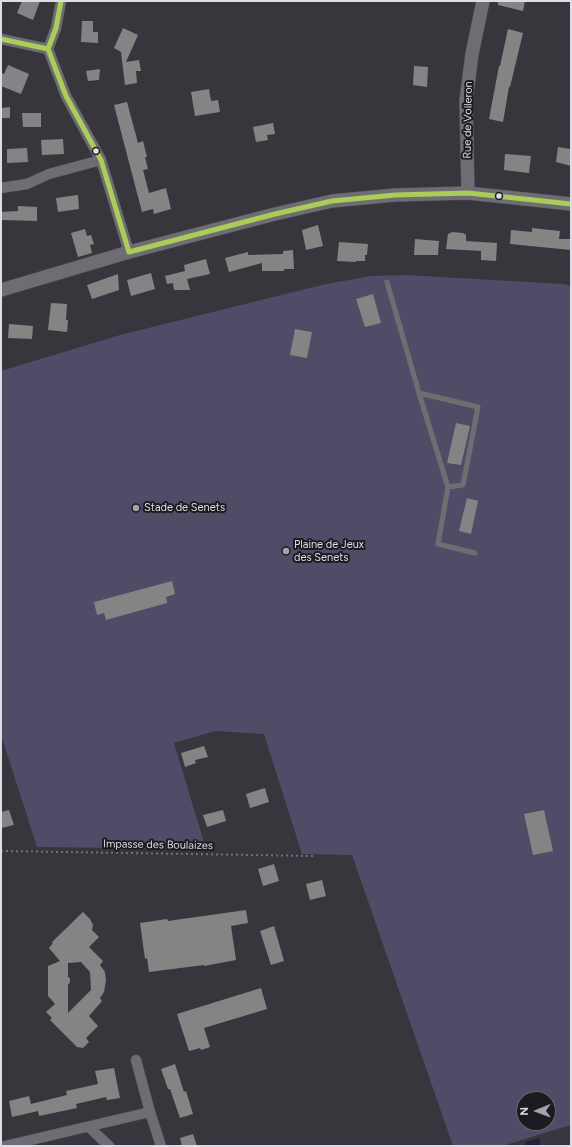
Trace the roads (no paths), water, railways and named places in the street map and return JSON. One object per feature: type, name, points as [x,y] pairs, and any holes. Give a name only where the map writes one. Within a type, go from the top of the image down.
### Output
[{"type":"street","points":[[61,1],[56,28],[48,49],[66,96],[101,160],[129,252]]},
{"type":"street","name":"Rue de Volleron","points":[[468,193],[466,101],[472,54],[483,1]]},
{"type":"street","points":[[1,39],[48,49]]},
{"type":"street","points":[[1,188],[27,184],[50,174],[101,160]]},
{"type":"street","points":[[1,290],[129,252],[275,214],[332,201],[395,195],[468,193],[571,204]]},
{"type":"street","points":[[136,1060],[161,1146]]},
{"type":"street","points":[[5,1146],[150,1112]]},
{"type":"street","points":[[89,1126],[109,1146]]},
{"type":"lane","points":[[387,282],[448,487],[438,544],[475,553]]},
{"type":"lane","points":[[419,393],[478,407],[463,485],[448,487]]},
{"type":"place","name":"Stade de Senets","points":[[136,508]]},
{"type":"place","name":"Plaine de Jeux des Senets","points":[[286,551]]}]
